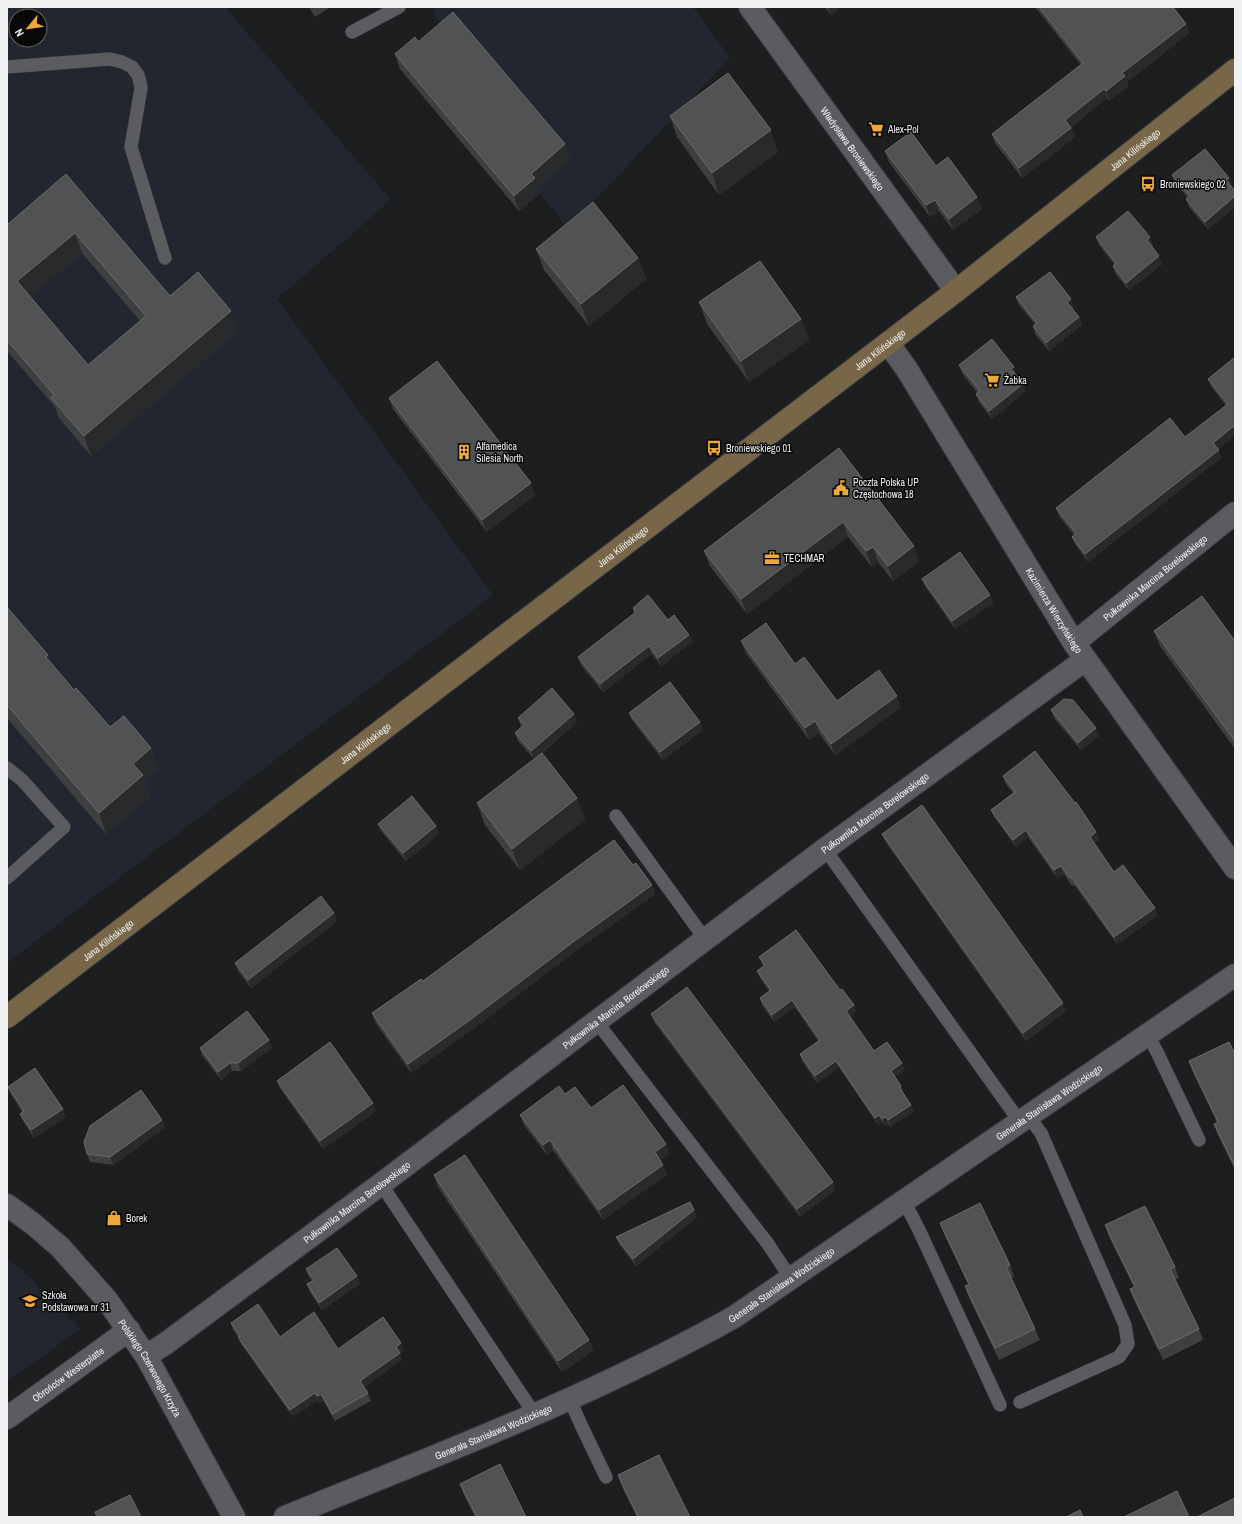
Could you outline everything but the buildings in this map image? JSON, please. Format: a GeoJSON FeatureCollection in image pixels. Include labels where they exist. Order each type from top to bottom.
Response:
{"type":"FeatureCollection","features":[{"type":"Feature","properties":{"kind":"street","name":"Władysława Broniewskiego"},"geometry":{"type":"LineString","coordinates":[[750,7],[956,291]]}},
{"type":"Feature","properties":{"kind":"street","name":"Jana Kilińskiego"},"geometry":{"type":"LineString","coordinates":[[7,1017],[956,291],[1235,70]]}},
{"type":"Feature","properties":{"kind":"street","name":"Kazimierza Wierzyńskiego"},"geometry":{"type":"LineString","coordinates":[[888,343],[906,368],[1080,651],[1235,868]]}},
{"type":"Feature","properties":{"kind":"street","name":"Pułkownika Marcina Borelowskiego"},"geometry":{"type":"LineString","coordinates":[[146,1356],[165,1344],[381,1184],[825,849],[1080,651],[1234,516]]}},
{"type":"Feature","properties":{"kind":"street","name":"Generała Stanisława Wodzickiego"},"geometry":{"type":"LineString","coordinates":[[285,1517],[570,1400],[708,1332],[734,1317],[791,1279],[1235,975]]}},
{"type":"Feature","properties":{"kind":"street","name":"Polskiego Czerwonego Krzyża"},"geometry":{"type":"LineString","coordinates":[[7,1205],[32,1223],[65,1253],[107,1300],[129,1330],[146,1356],[234,1517]]}},
{"type":"Feature","properties":{"kind":"street","name":"Obrońców Westerplatte"},"geometry":{"type":"LineString","coordinates":[[7,1418],[129,1330]]}},
{"type":"Feature","properties":{"kind":"lane"},"geometry":{"type":"LineString","coordinates":[[352,32],[399,7]]}},
{"type":"Feature","properties":{"kind":"lane"},"geometry":{"type":"LineString","coordinates":[[7,67],[110,59],[122,62],[132,67],[138,75],[141,88],[131,147],[165,258]]}},
{"type":"Feature","properties":{"kind":"lane"},"geometry":{"type":"LineString","coordinates":[[7,768],[22,780],[64,828],[7,878]]}},
{"type":"Feature","properties":{"kind":"lane"},"geometry":{"type":"LineString","coordinates":[[616,816],[705,939]]}},
{"type":"Feature","properties":{"kind":"lane"},"geometry":{"type":"LineString","coordinates":[[825,849],[1024,1119],[1041,1133],[1125,1325],[1128,1344],[1119,1357],[1020,1402]]}},
{"type":"Feature","properties":{"kind":"lane"},"geometry":{"type":"LineString","coordinates":[[596,1021],[768,1244],[791,1279]]}},
{"type":"Feature","properties":{"kind":"lane"},"geometry":{"type":"LineString","coordinates":[[1148,1035],[1199,1140]]}},
{"type":"Feature","properties":{"kind":"lane"},"geometry":{"type":"LineString","coordinates":[[381,1184],[535,1415]]}},
{"type":"Feature","properties":{"kind":"lane"},"geometry":{"type":"LineString","coordinates":[[904,1202],[919,1230],[1000,1405]]}},
{"type":"Feature","properties":{"kind":"lane"},"geometry":{"type":"LineString","coordinates":[[570,1400],[606,1477]]}},
{"type":"Feature","properties":{"kind":"shaded area"},"geometry":{"type":"Polygon","coordinates":[[[7,7],[225,7],[391,200],[277,299],[493,595],[7,963],[7,7]]]}},
{"type":"Feature","properties":{"kind":"shaded area"},"geometry":{"type":"Polygon","coordinates":[[[433,7],[693,7],[730,58],[568,228],[540,193],[519,211],[400,69],[449,36],[435,17],[433,7]]]}},
{"type":"Feature","properties":{"kind":"shaded area","name":"Szkoła Podstawowa nr 31"},"geometry":{"type":"Polygon","coordinates":[[[7,1258],[27,1274],[80,1329],[7,1382],[7,1258]]]}},
{"type":"Feature","properties":{"kind":"place","name":"Alex-Pol"},"geometry":{"type":"Point","coordinates":[876,129]}},
{"type":"Feature","properties":{"kind":"place","name":"Broniewskiego 02"},"geometry":{"type":"Point","coordinates":[1148,184]}},
{"type":"Feature","properties":{"kind":"place","name":"Żabka"},"geometry":{"type":"Point","coordinates":[992,380]}},
{"type":"Feature","properties":{"kind":"place","name":"Broniewskiego 01"},"geometry":{"type":"Point","coordinates":[714,448]}},
{"type":"Feature","properties":{"kind":"place","name":"Alfamedica Silesia North"},"geometry":{"type":"Point","coordinates":[464,452]}},
{"type":"Feature","properties":{"kind":"place","name":"Poczta Polska UP Częstochowa 18"},"geometry":{"type":"Point","coordinates":[841,488]}},
{"type":"Feature","properties":{"kind":"place","name":"TECHMAR"},"geometry":{"type":"Point","coordinates":[772,558]}},
{"type":"Feature","properties":{"kind":"place","name":"Borek"},"geometry":{"type":"Point","coordinates":[114,1218]}},
{"type":"Feature","properties":{"kind":"place","name":"Szkoła Podstawowa nr 31"},"geometry":{"type":"Point","coordinates":[30,1301]}}]}
